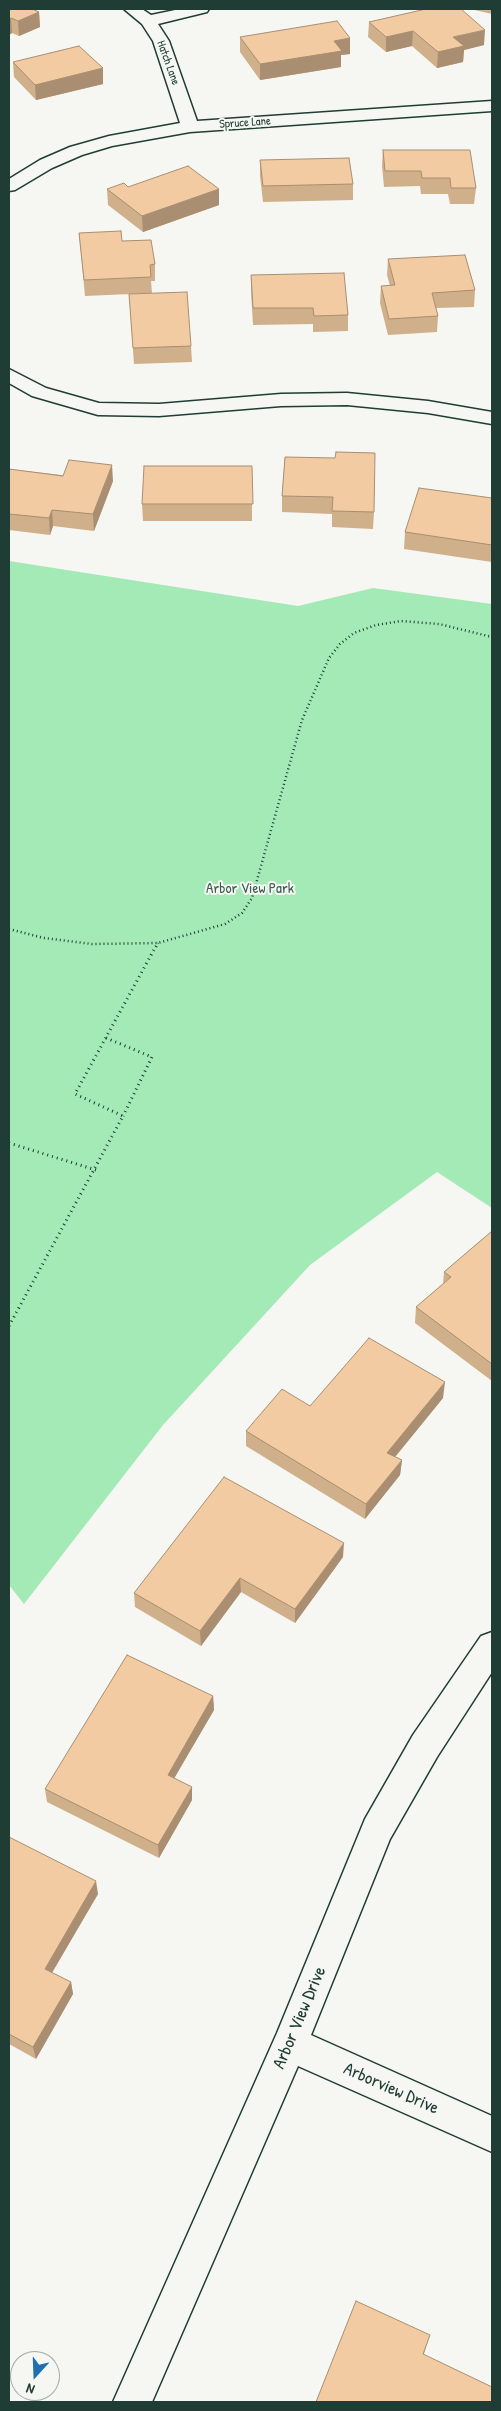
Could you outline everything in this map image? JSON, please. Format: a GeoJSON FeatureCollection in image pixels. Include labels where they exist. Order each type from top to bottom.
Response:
{"type":"FeatureCollection","features":[{"type":"Feature","properties":{"kind":"street","name":"Hatch Lane"},"geometry":{"type":"LineString","coordinates":[[132,9],[148,21],[161,41],[190,127]]}},
{"type":"Feature","properties":{"kind":"street"},"geometry":{"type":"LineString","coordinates":[[148,21],[202,9]]}},
{"type":"Feature","properties":{"kind":"street","name":"Spruce Lane"},"geometry":{"type":"LineString","coordinates":[[9,186],[46,164],[76,151],[109,141],[190,127],[492,106]]}},
{"type":"Feature","properties":{"kind":"street"},"geometry":{"type":"LineString","coordinates":[[9,375],[39,392],[98,409],[159,410],[314,398],[347,399],[428,407],[492,418]]}},
{"type":"Feature","properties":{"kind":"street","name":"Arbor View Drive"},"geometry":{"type":"LineString","coordinates":[[132,2402],[290,2044],[377,1830],[425,1746],[492,1646]]}},
{"type":"Feature","properties":{"kind":"street","name":"Arborview Drive"},"geometry":{"type":"LineString","coordinates":[[290,2044],[492,2134]]}},
{"type":"Feature","properties":{"kind":"path"},"geometry":{"type":"LineString","coordinates":[[9,928],[44,938],[92,944],[158,943],[225,924],[242,913],[252,898],[302,720],[329,658],[340,644],[354,634],[376,625],[401,621],[439,624],[492,637]]}},
{"type":"Feature","properties":{"kind":"path"},"geometry":{"type":"LineString","coordinates":[[123,1116],[75,1094],[158,943]]}},
{"type":"Feature","properties":{"kind":"path"},"geometry":{"type":"LineString","coordinates":[[9,1326],[31,1290],[96,1170],[152,1057],[106,1038]]}},
{"type":"Feature","properties":{"kind":"path"},"geometry":{"type":"LineString","coordinates":[[9,1143],[96,1170]]}},
{"type":"Feature","properties":{"kind":"green space","name":"Arbor View Park"},"geometry":{"type":"Polygon","coordinates":[[[9,561],[298,606],[373,588],[492,604],[492,1208],[437,1172],[310,1265],[163,1425],[24,1604],[9,1585],[9,561]]]}},
{"type":"Feature","properties":{"kind":"building"},"geometry":{"type":"Polygon","coordinates":[[[9,9],[32,9],[39,12],[18,21],[9,19],[9,9]]]}},
{"type":"Feature","properties":{"kind":"building"},"geometry":{"type":"Polygon","coordinates":[[[426,9],[461,9],[485,30],[453,37],[464,46],[438,52],[413,31],[386,37],[369,22],[426,9]]]}},
{"type":"Feature","properties":{"kind":"building"},"geometry":{"type":"Polygon","coordinates":[[[337,21],[350,38],[334,41],[342,51],[260,64],[240,37],[337,21]]]}},
{"type":"Feature","properties":{"kind":"building"},"geometry":{"type":"Polygon","coordinates":[[[79,46],[103,68],[35,85],[13,62],[79,46]]]}},
{"type":"Feature","properties":{"kind":"building"},"geometry":{"type":"Polygon","coordinates":[[[383,150],[470,150],[476,188],[451,188],[450,178],[422,178],[421,171],[385,171],[383,150]]]}},
{"type":"Feature","properties":{"kind":"building"},"geometry":{"type":"Polygon","coordinates":[[[349,158],[353,184],[263,186],[260,160],[349,158]]]}},
{"type":"Feature","properties":{"kind":"building"},"geometry":{"type":"Polygon","coordinates":[[[188,166],[219,189],[142,216],[107,189],[124,183],[128,187],[188,166]]]}},
{"type":"Feature","properties":{"kind":"building"},"geometry":{"type":"Polygon","coordinates":[[[121,231],[122,241],[151,240],[155,264],[150,265],[151,277],[84,280],[79,233],[121,231]]]}},
{"type":"Feature","properties":{"kind":"building"},"geometry":{"type":"Polygon","coordinates":[[[465,255],[475,290],[432,293],[438,316],[389,319],[381,286],[395,285],[388,259],[465,255]]]}},
{"type":"Feature","properties":{"kind":"building"},"geometry":{"type":"Polygon","coordinates":[[[344,273],[348,315],[314,316],[313,308],[253,308],[251,275],[344,273]]]}},
{"type":"Feature","properties":{"kind":"building"},"geometry":{"type":"Polygon","coordinates":[[[187,292],[191,346],[133,348],[129,294],[187,292]]]}},
{"type":"Feature","properties":{"kind":"building"},"geometry":{"type":"Polygon","coordinates":[[[336,452],[375,453],[374,512],[332,511],[333,497],[282,496],[285,457],[335,458],[336,452]]]}},
{"type":"Feature","properties":{"kind":"building"},"geometry":{"type":"Polygon","coordinates":[[[69,460],[112,465],[93,514],[52,510],[49,518],[9,514],[9,469],[63,476],[69,460]]]}},
{"type":"Feature","properties":{"kind":"building"},"geometry":{"type":"Polygon","coordinates":[[[144,466],[252,466],[253,504],[142,504],[144,466]]]}},
{"type":"Feature","properties":{"kind":"building"},"geometry":{"type":"Polygon","coordinates":[[[419,488],[492,498],[492,545],[405,532],[419,488]]]}},
{"type":"Feature","properties":{"kind":"building"},"geometry":{"type":"Polygon","coordinates":[[[492,1231],[492,1364],[416,1307],[451,1277],[444,1272],[492,1231]]]}},
{"type":"Feature","properties":{"kind":"building"},"geometry":{"type":"Polygon","coordinates":[[[369,1338],[445,1382],[387,1453],[402,1460],[366,1504],[246,1431],[282,1389],[310,1406],[369,1338]]]}},
{"type":"Feature","properties":{"kind":"building"},"geometry":{"type":"Polygon","coordinates":[[[224,1477],[344,1543],[295,1609],[240,1578],[200,1631],[134,1593],[224,1477]]]}},
{"type":"Feature","properties":{"kind":"building"},"geometry":{"type":"Polygon","coordinates":[[[127,1655],[213,1696],[168,1775],[192,1787],[158,1845],[45,1789],[127,1655]]]}},
{"type":"Feature","properties":{"kind":"building"},"geometry":{"type":"Polygon","coordinates":[[[9,1837],[96,1881],[45,1969],[71,1982],[33,2047],[9,2034],[9,1837]]]}},
{"type":"Feature","properties":{"kind":"building"},"geometry":{"type":"Polygon","coordinates":[[[356,2301],[430,2335],[423,2354],[492,2387],[492,2402],[316,2402],[356,2301]]]}}]}
